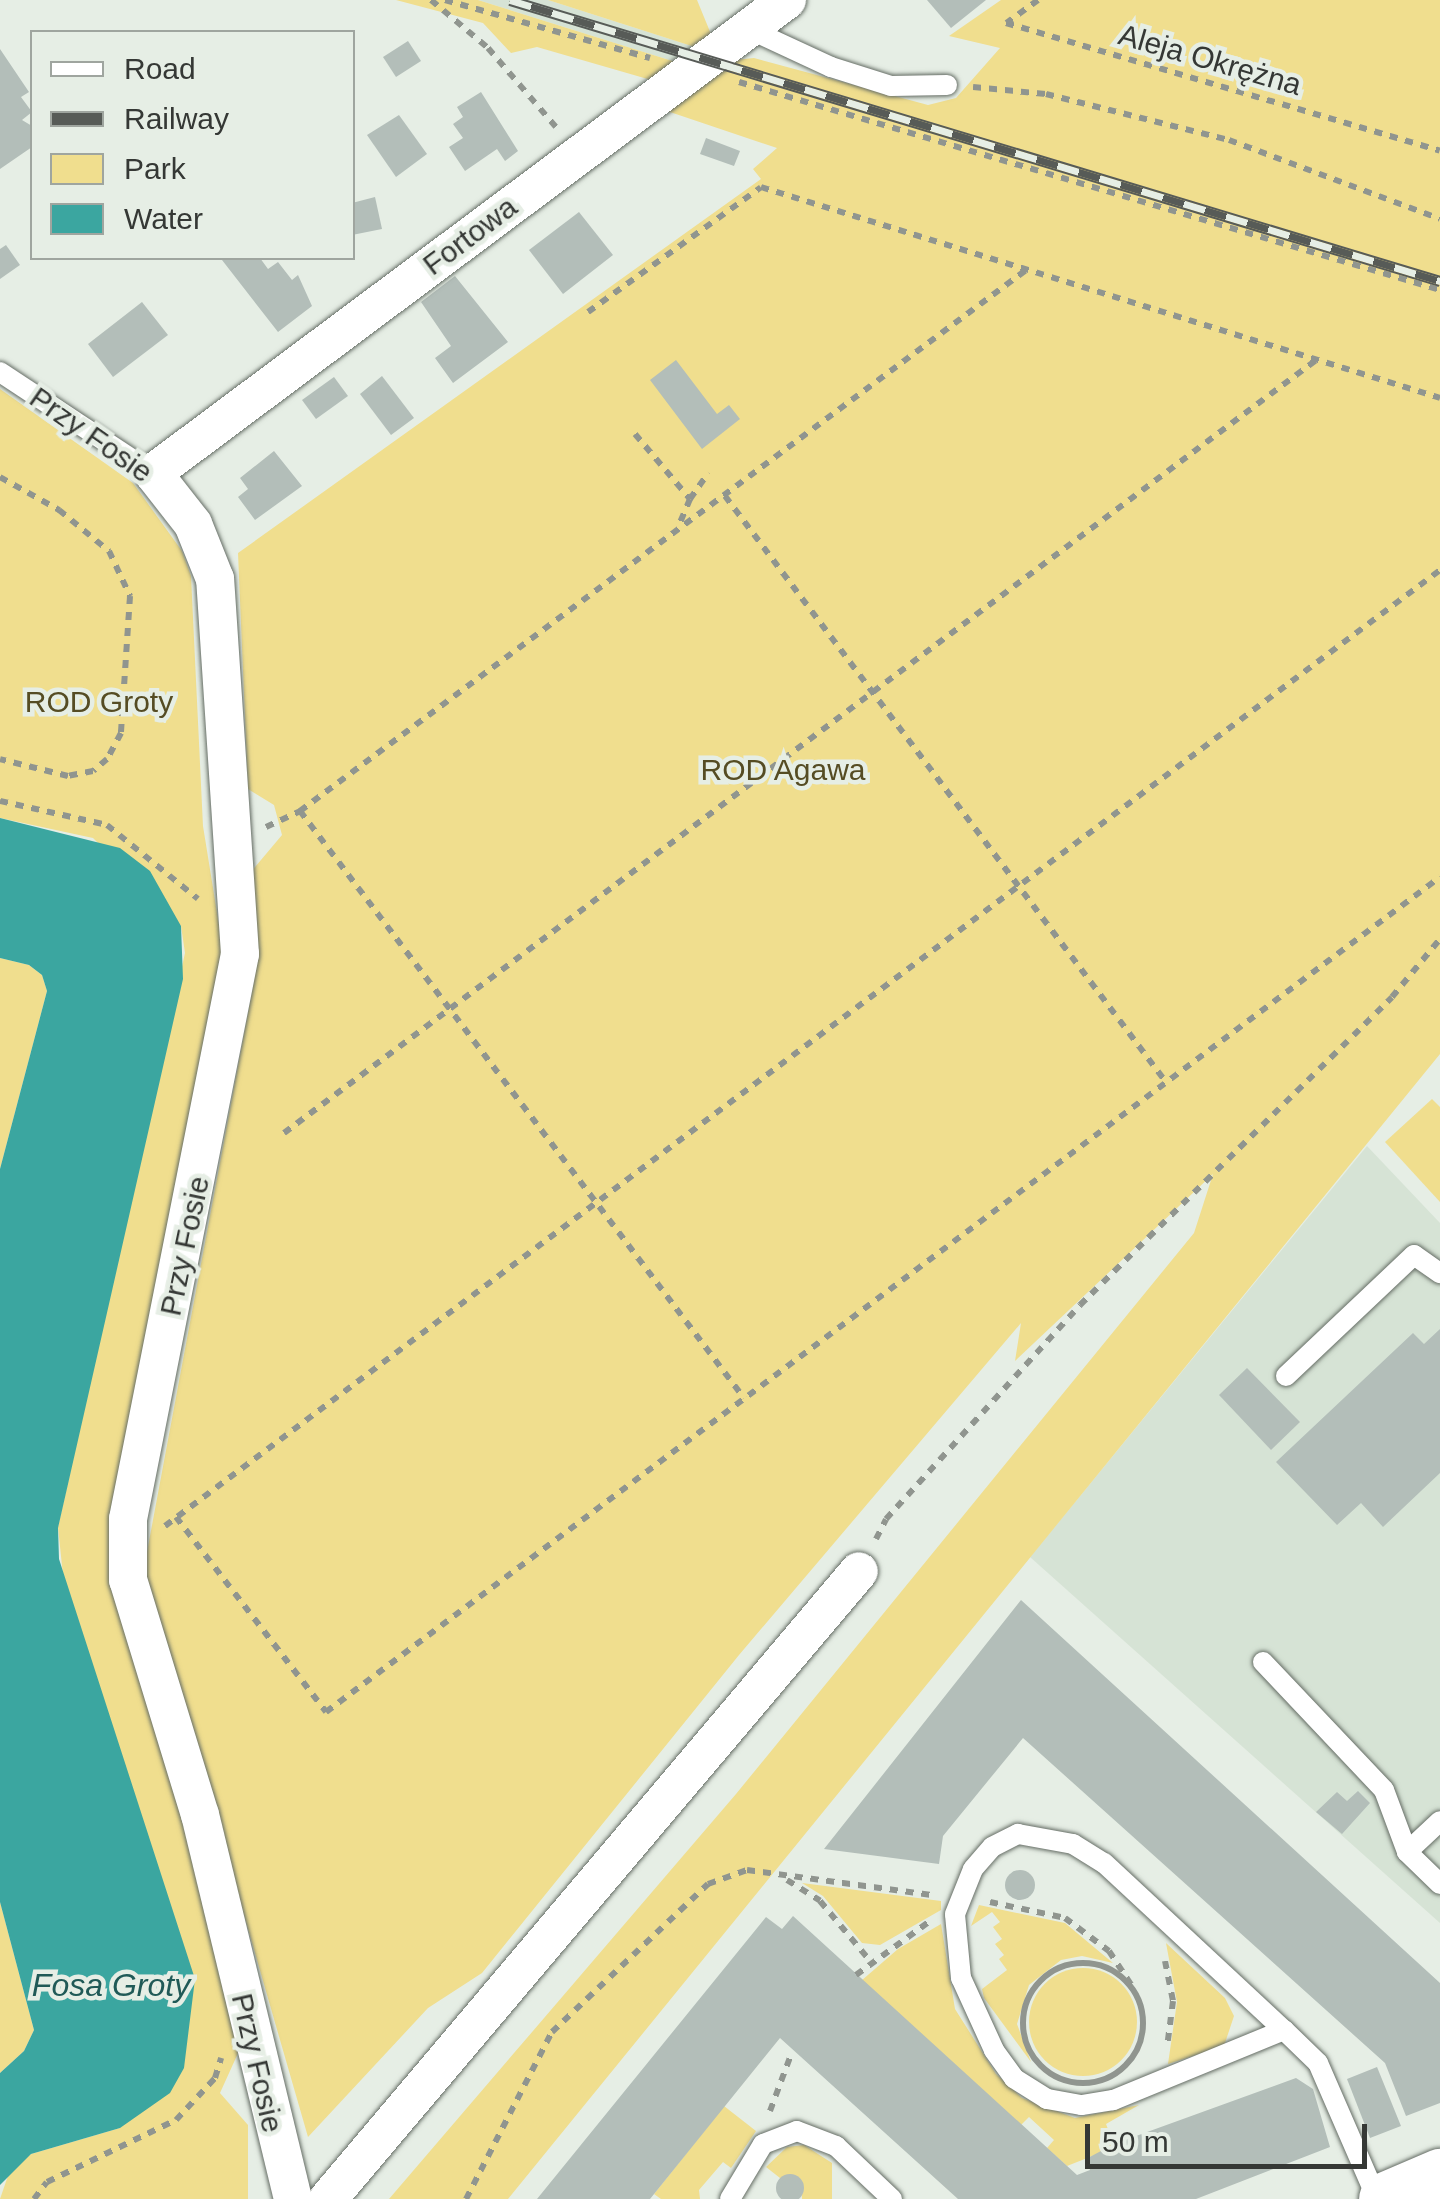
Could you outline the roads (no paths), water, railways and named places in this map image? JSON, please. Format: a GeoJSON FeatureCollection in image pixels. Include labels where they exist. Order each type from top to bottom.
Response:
{"type":"FeatureCollection","features":[{"type":"Feature","properties":{"kind":"street","name":"Fortowa"},"geometry":{"type":"LineString","coordinates":[[153,473],[787,0]]}},
{"type":"Feature","properties":{"kind":"street","name":"Przy Fosie"},"geometry":{"type":"LineString","coordinates":[[153,473],[194,524],[216,579],[240,954],[208,1135],[128,1519],[128,1580],[200,1815],[293,2199]]}},
{"type":"Feature","properties":{"kind":"street"},"geometry":{"type":"LineString","coordinates":[[328,2199],[859,1571]]}},
{"type":"Feature","properties":{"kind":"street"},"geometry":{"type":"LineString","coordinates":[[1386,2199],[1440,2176]]}},
{"type":"Feature","properties":{"kind":"lane"},"geometry":{"type":"LineString","coordinates":[[749,29],[891,86],[947,85]]}},
{"type":"Feature","properties":{"kind":"lane","name":"Przy Fosie"},"geometry":{"type":"LineString","coordinates":[[0,372],[153,473]]}},
{"type":"Feature","properties":{"kind":"lane"},"geometry":{"type":"LineString","coordinates":[[1286,1376],[1414,1255],[1440,1273]]}},
{"type":"Feature","properties":{"kind":"lane"},"geometry":{"type":"LineString","coordinates":[[1263,1662],[1384,1790],[1408,1852],[1440,1884]]}},
{"type":"Feature","properties":{"kind":"lane"},"geometry":{"type":"LineString","coordinates":[[1408,1852],[1440,1820]]}},
{"type":"Feature","properties":{"kind":"lane"},"geometry":{"type":"LineString","coordinates":[[1284,2030],[1162,2083],[1081,2105],[1047,2099],[1014,2078],[961,1978],[956,1914],[980,1858],[1018,1834],[1074,1844],[1156,1912],[1284,2030],[1318,2063],[1336,2095],[1377,2199]]}},
{"type":"Feature","properties":{"kind":"lane"},"geometry":{"type":"LineString","coordinates":[[730,2199],[774,2136],[817,2134],[892,2199]]}},
{"type":"Feature","properties":{"kind":"water","name":"Fosa Groty"},"geometry":{"type":"Polygon","coordinates":[[[0,818],[120,848],[150,871],[181,926],[183,979],[58,1528],[59,1559],[195,1979],[184,2068],[170,2093],[120,2128],[31,2154],[0,2185],[0,2073],[24,2051],[34,2030],[0,1902],[0,1169],[47,991],[42,975],[29,965],[0,958],[0,818]]]}},
{"type":"Feature","properties":{"kind":"railway"},"geometry":{"type":"LineString","coordinates":[[510,0],[1440,281]]}},
{"type":"Feature","properties":{"kind":"park label","name":"ROD Groty"},"geometry":{"type":"Point","coordinates":[99,702]}},
{"type":"Feature","properties":{"kind":"park label","name":"ROD Agawa"},"geometry":{"type":"Point","coordinates":[783,770]}}]}
